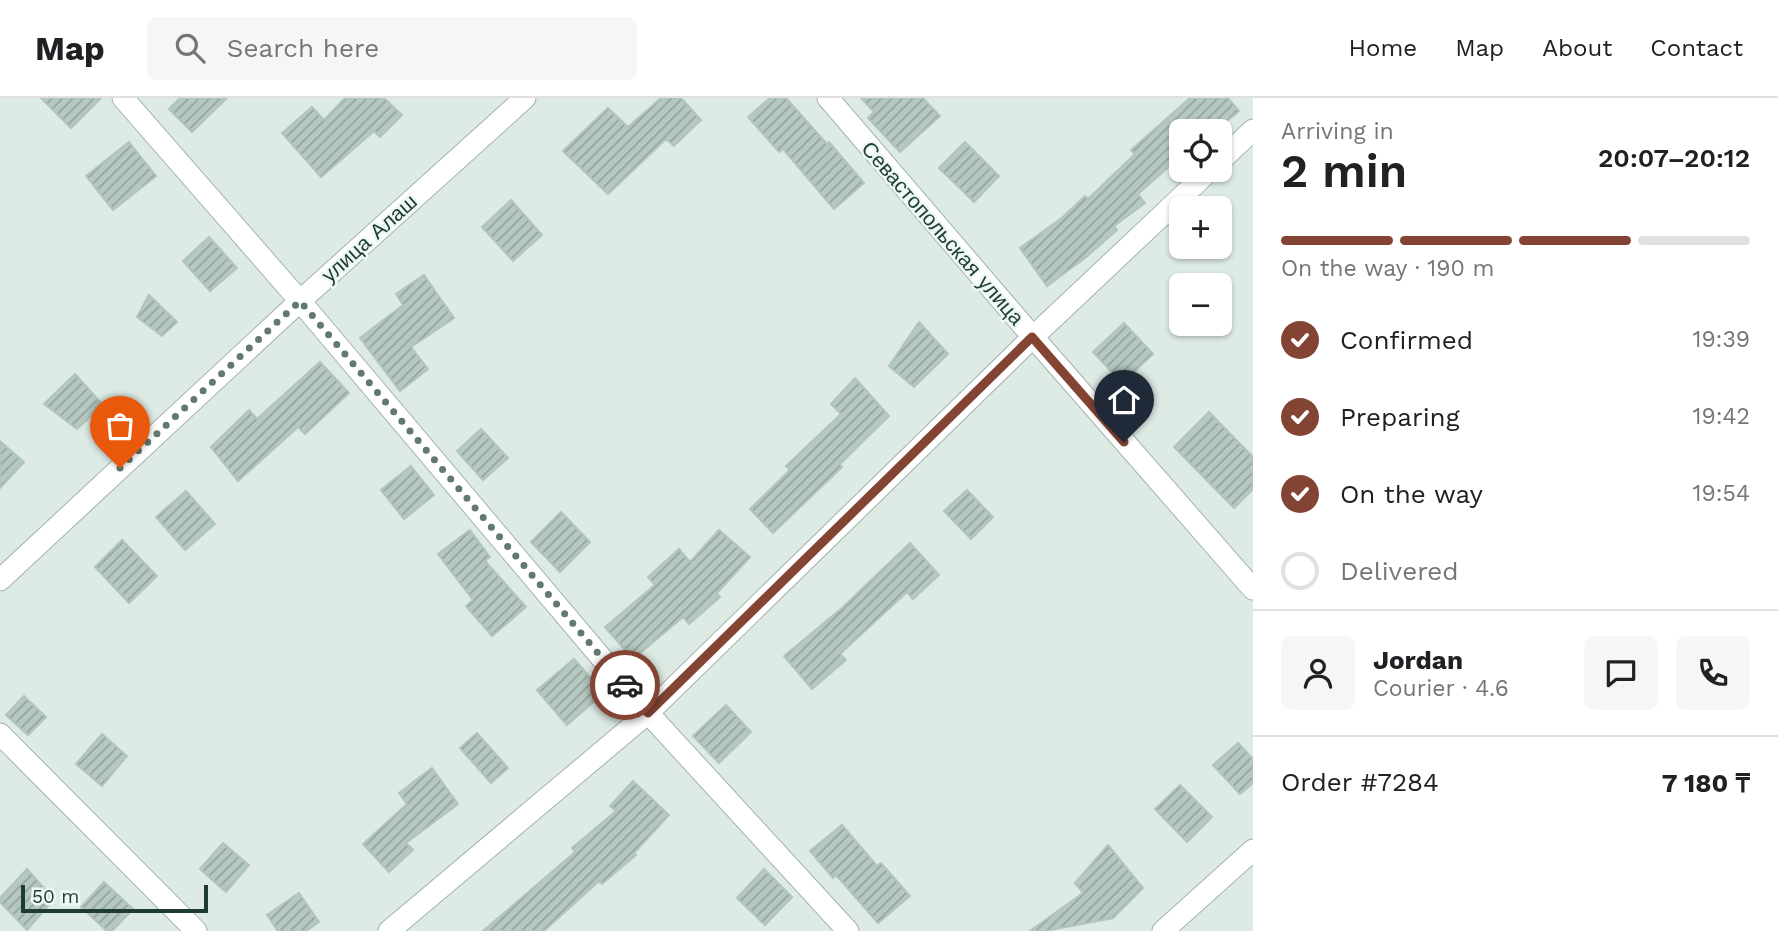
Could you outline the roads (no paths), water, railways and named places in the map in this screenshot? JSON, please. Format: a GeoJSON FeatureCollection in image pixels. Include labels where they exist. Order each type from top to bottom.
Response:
{"type":"FeatureCollection","features":[{"type":"Feature","properties":{"kind":"street"},"geometry":{"type":"LineString","coordinates":[[123,98],[300,301],[648,713],[848,931]]}},
{"type":"Feature","properties":{"kind":"street","name":"улица Алаш"},"geometry":{"type":"LineString","coordinates":[[0,580],[300,301],[525,98]]}},
{"type":"Feature","properties":{"kind":"street","name":"Севастопольская улица"},"geometry":{"type":"LineString","coordinates":[[828,98],[1032,337],[1253,589]]}},
{"type":"Feature","properties":{"kind":"street"},"geometry":{"type":"LineString","coordinates":[[1232,150],[1253,130]]}},
{"type":"Feature","properties":{"kind":"street"},"geometry":{"type":"LineString","coordinates":[[389,931],[648,713],[1032,337],[1197,182]]}},
{"type":"Feature","properties":{"kind":"street"},"geometry":{"type":"LineString","coordinates":[[0,734],[196,931]]}},
{"type":"Feature","properties":{"kind":"street"},"geometry":{"type":"LineString","coordinates":[[1163,931],[1253,850]]}}]}
